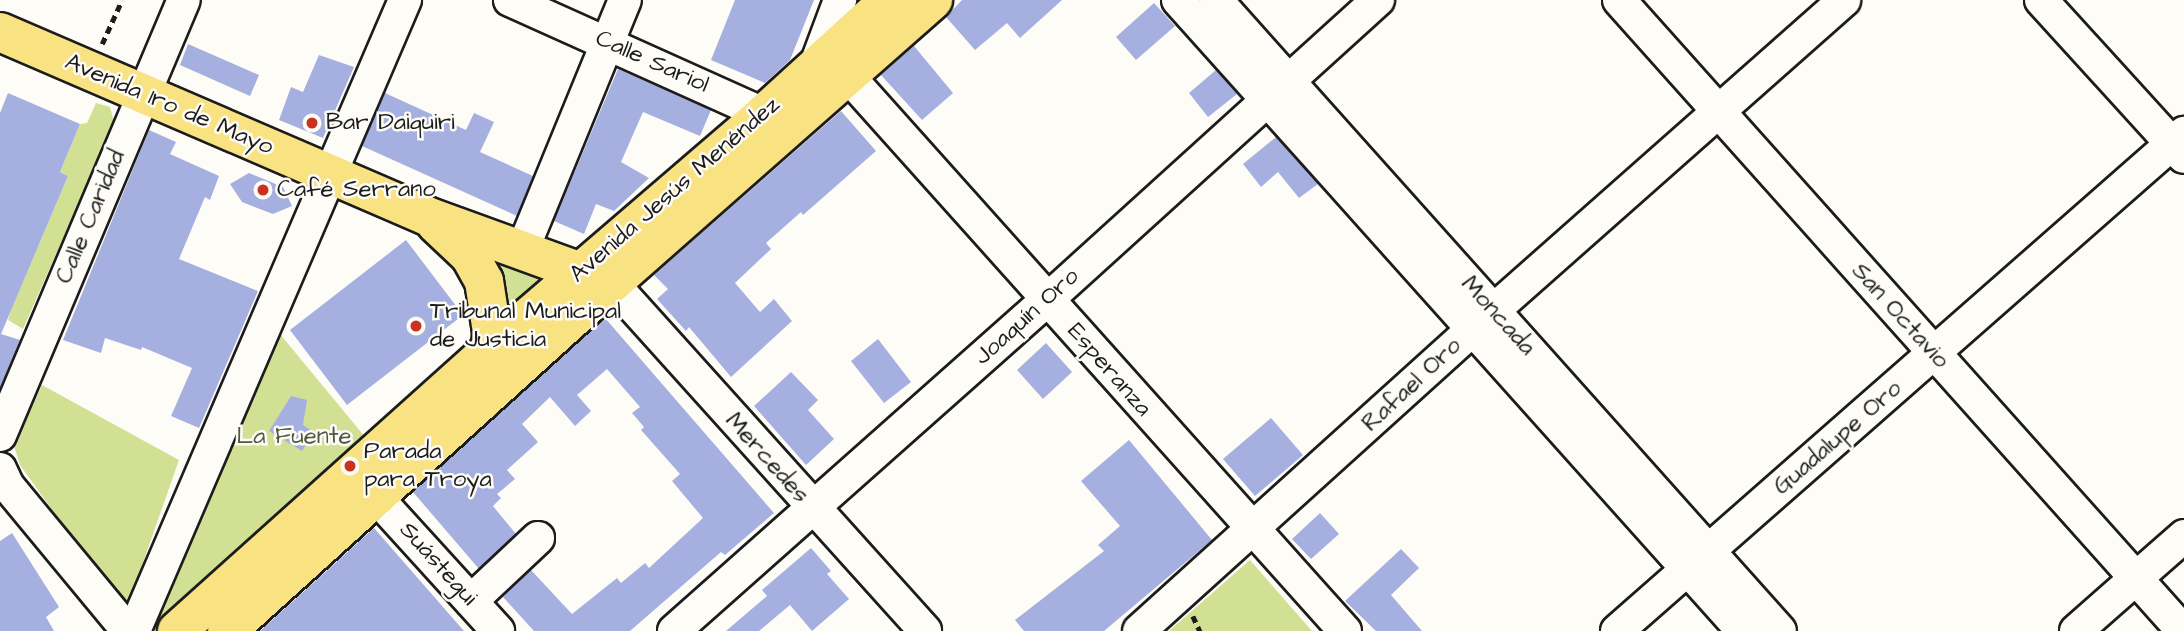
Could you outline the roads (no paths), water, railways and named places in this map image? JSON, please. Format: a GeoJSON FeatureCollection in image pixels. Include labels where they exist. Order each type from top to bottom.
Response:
{"type":"FeatureCollection","features":[{"type":"Feature","properties":{"kind":"main road","name":"Avenida Jesús Menéndez"},"geometry":{"type":"LineString","coordinates":[[831,72],[889,0]]}},
{"type":"Feature","properties":{"kind":"main road","name":"Avenida Jesús Menéndez"},"geometry":{"type":"LineString","coordinates":[[228,631],[377,498],[595,278],[831,72],[933,0]]}},
{"type":"Feature","properties":{"kind":"main road","name":"Avenida 1ro de Mayo"},"geometry":{"type":"LineString","coordinates":[[0,32],[427,216],[595,278]]}},
{"type":"Feature","properties":{"kind":"main road","name":"Avenida Jesús Menéndez"},"geometry":{"type":"LineString","coordinates":[[177,631],[491,349],[595,278],[616,241],[779,120]]}},
{"type":"Feature","properties":{"kind":"main road"},"geometry":{"type":"LineString","coordinates":[[427,216],[470,256],[484,281],[492,332],[491,349]]}},
{"type":"Feature","properties":{"kind":"main road"},"geometry":{"type":"LineString","coordinates":[[530,254],[584,253],[616,241]]}},
{"type":"Feature","properties":{"kind":"street","name":"Calle Caridad"},"geometry":{"type":"LineString","coordinates":[[0,435],[184,0]]}},
{"type":"Feature","properties":{"kind":"street"},"geometry":{"type":"LineString","coordinates":[[134,631],[405,0]]}},
{"type":"Feature","properties":{"kind":"street","name":"Calle Sariol"},"geometry":{"type":"LineString","coordinates":[[510,0],[779,120]]}},
{"type":"Feature","properties":{"kind":"street"},"geometry":{"type":"LineString","coordinates":[[530,254],[625,0]]}},
{"type":"Feature","properties":{"kind":"street"},"geometry":{"type":"LineString","coordinates":[[831,72],[840,0]]}},
{"type":"Feature","properties":{"kind":"street","name":"Moncada"},"geometry":{"type":"LineString","coordinates":[[1178,0],[1277,90],[1697,559],[1780,631]]}},
{"type":"Feature","properties":{"kind":"street","name":"Moncada"},"geometry":{"type":"LineString","coordinates":[[1216,0],[1277,90]]}},
{"type":"Feature","properties":{"kind":"street","name":"Joaquín Oro"},"geometry":{"type":"LineString","coordinates":[[674,631],[1047,300],[1377,0]]}},
{"type":"Feature","properties":{"kind":"street","name":"San Octavio"},"geometry":{"type":"LineString","coordinates":[[1619,0],[2183,631]]}},
{"type":"Feature","properties":{"kind":"street","name":"Rafael Oro"},"geometry":{"type":"LineString","coordinates":[[1139,631],[1253,531],[1483,320],[1844,0]]}},
{"type":"Feature","properties":{"kind":"street"},"geometry":{"type":"LineString","coordinates":[[2041,0],[2180,145]]}},
{"type":"Feature","properties":{"kind":"street","name":"Esperanza"},"geometry":{"type":"LineString","coordinates":[[831,72],[1047,300],[1345,631]]}},
{"type":"Feature","properties":{"kind":"street","name":"Guadalupe Oro"},"geometry":{"type":"LineString","coordinates":[[1617,631],[1934,353],[2180,145]]}},
{"type":"Feature","properties":{"kind":"street","name":"Mercedes"},"geometry":{"type":"LineString","coordinates":[[595,278],[925,631]]}},
{"type":"Feature","properties":{"kind":"street"},"geometry":{"type":"LineString","coordinates":[[0,469],[8,486],[128,631]]}},
{"type":"Feature","properties":{"kind":"street","name":"Suástegui"},"geometry":{"type":"LineString","coordinates":[[377,498],[495,630]]}},
{"type":"Feature","properties":{"kind":"street"},"geometry":{"type":"LineString","coordinates":[[2076,631],[2184,536]]}},
{"type":"Feature","properties":{"kind":"street"},"geometry":{"type":"LineString","coordinates":[[471,601],[538,538]]}},
{"type":"Feature","properties":{"kind":"street","name":"Moncada"},"geometry":{"type":"LineString","coordinates":[[1697,559],[1743,631]]}},
{"type":"Feature","properties":{"kind":"place","name":"Bar Daiquiri"},"geometry":{"type":"Point","coordinates":[312,123]}},
{"type":"Feature","properties":{"kind":"place","name":"Café Serrano"},"geometry":{"type":"Point","coordinates":[263,190]}},
{"type":"Feature","properties":{"kind":"place","name":"Tribunal Municipal de Justicia"},"geometry":{"type":"Point","coordinates":[416,326]}},
{"type":"Feature","properties":{"kind":"place","name":"Parada para Troya"},"geometry":{"type":"Point","coordinates":[350,466]}},
{"type":"Feature","properties":{"kind":"park label","name":"La Fuente"},"geometry":{"type":"Point","coordinates":[294,437]}}]}
